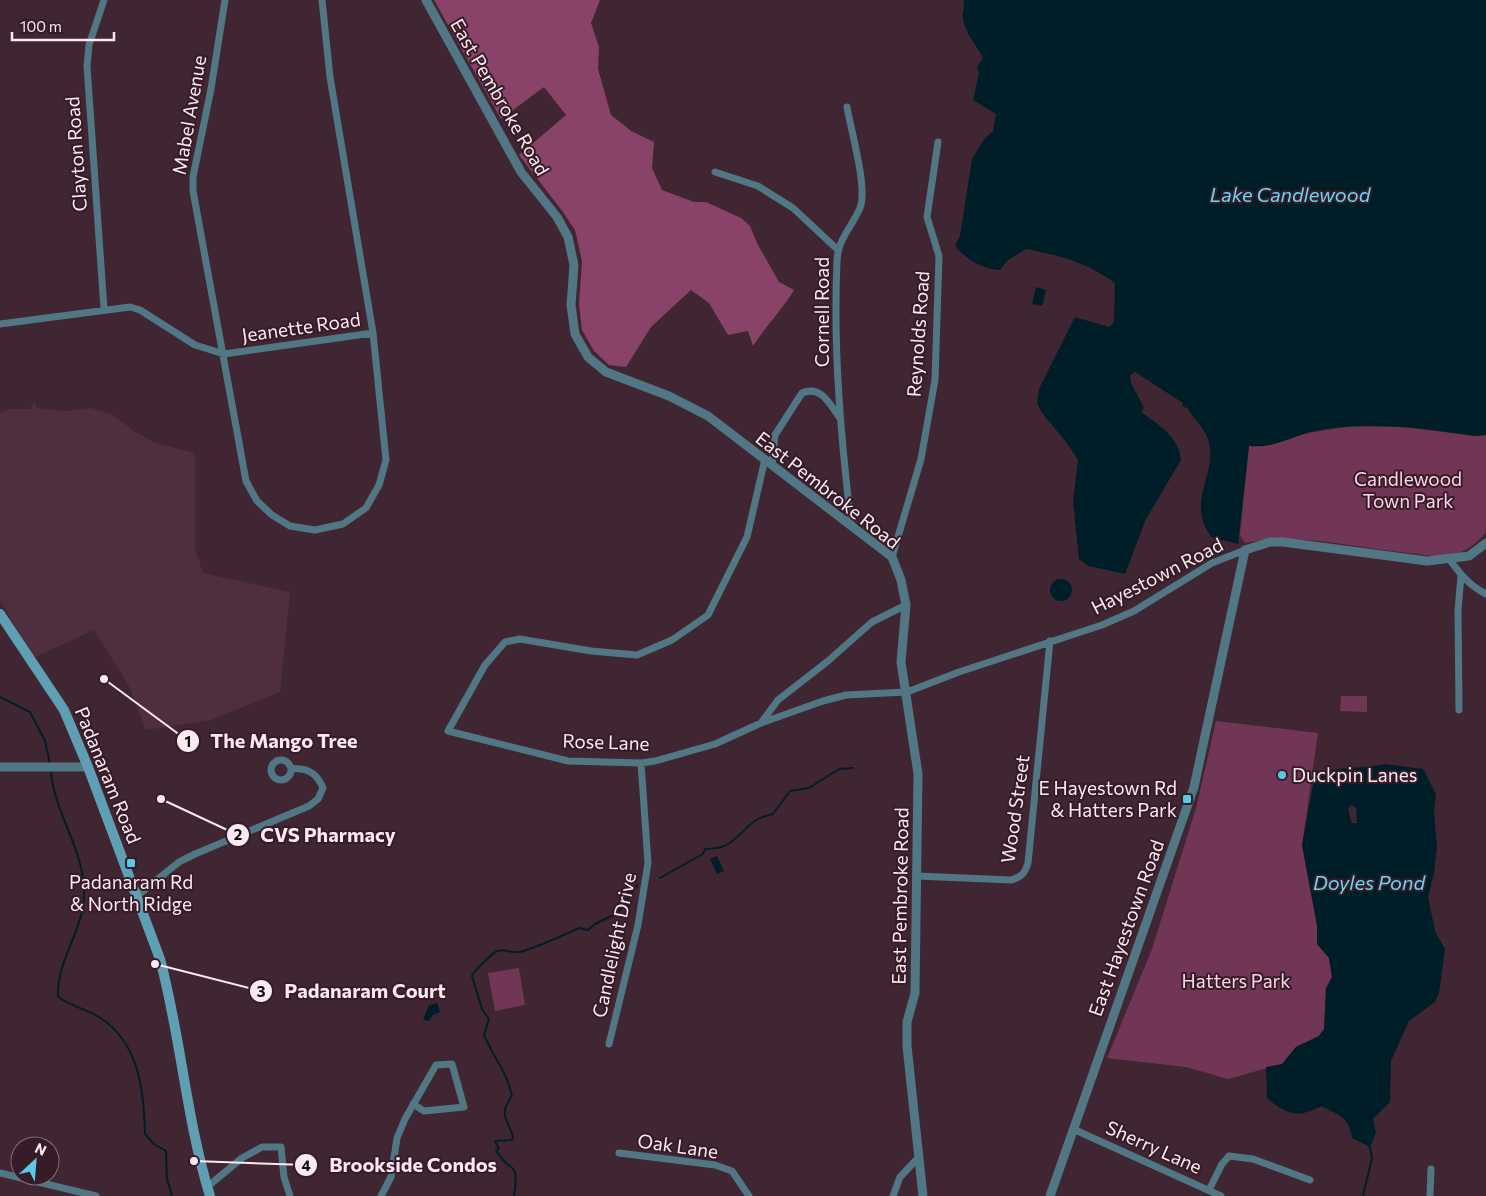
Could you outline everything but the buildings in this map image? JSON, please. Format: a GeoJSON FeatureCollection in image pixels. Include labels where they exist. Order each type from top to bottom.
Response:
{"type":"FeatureCollection","features":[{"type":"Feature","properties":{"kind":"main road","name":"Padanaram Road"},"geometry":{"type":"LineString","coordinates":[[0,614],[64,710],[88,767],[160,959],[168,990],[208,1191]]}},
{"type":"Feature","properties":{"kind":"street","name":"Clayton Road"},"geometry":{"type":"LineString","coordinates":[[104,0],[89,45],[86,66],[104,309]]}},
{"type":"Feature","properties":{"kind":"street","name":"Mabel Avenue"},"geometry":{"type":"LineString","coordinates":[[225,0],[192,191],[224,354],[246,481],[257,500],[272,515],[290,526],[315,530],[342,524],[366,508],[379,485],[386,460],[373,333]]}},
{"type":"Feature","properties":{"kind":"street","name":"Jeanette Road"},"geometry":{"type":"LineString","coordinates":[[0,324],[130,307],[140,310],[195,345],[224,354],[373,333],[330,77],[322,0]]}},
{"type":"Feature","properties":{"kind":"street","name":"East Pembroke Road"},"geometry":{"type":"LineString","coordinates":[[426,0],[521,172],[558,216],[568,237],[574,265],[571,305],[576,334],[588,357],[606,372],[669,396],[708,416],[892,557],[901,580],[906,605],[901,662],[918,774],[915,993],[907,1022],[907,1046],[923,1196]]}},
{"type":"Feature","properties":{"kind":"street","name":"Cornell Road"},"geometry":{"type":"LineString","coordinates":[[847,107],[863,189],[860,207],[837,249],[835,307],[840,418],[851,524]]}},
{"type":"Feature","properties":{"kind":"street","name":"Reynolds Road"},"geometry":{"type":"LineString","coordinates":[[892,557],[921,458],[935,380],[939,256],[927,217],[938,142]]}},
{"type":"Feature","properties":{"kind":"street"},"geometry":{"type":"LineString","coordinates":[[715,172],[758,186],[793,208],[837,249]]}},
{"type":"Feature","properties":{"kind":"street"},"geometry":{"type":"LineString","coordinates":[[768,462],[775,435],[802,393],[811,391],[823,395],[840,418]]}},
{"type":"Feature","properties":{"kind":"street","name":"Rose Lane"},"geometry":{"type":"LineString","coordinates":[[768,462],[747,537],[708,615],[672,640],[636,655],[591,651],[520,639],[505,642],[485,665],[448,731],[568,761],[641,763],[715,744],[761,724],[823,701],[846,695],[907,692]]}},
{"type":"Feature","properties":{"kind":"street","name":"Hayestown Road"},"geometry":{"type":"LineString","coordinates":[[907,692],[955,673],[1102,625],[1134,611],[1212,563],[1270,542],[1283,542],[1412,559],[1450,560],[1469,556],[1486,543]]}},
{"type":"Feature","properties":{"kind":"street","name":"East Hayestown Road"},"geometry":{"type":"LineString","coordinates":[[1050,1196],[1194,787],[1245,550]]}},
{"type":"Feature","properties":{"kind":"street"},"geometry":{"type":"LineString","coordinates":[[1450,560],[1461,576],[1475,588],[1486,594]]}},
{"type":"Feature","properties":{"kind":"street"},"geometry":{"type":"LineString","coordinates":[[1459,710],[1458,610],[1461,576]]}},
{"type":"Feature","properties":{"kind":"street"},"geometry":{"type":"LineString","coordinates":[[761,724],[778,700],[828,661],[872,622],[906,605]]}},
{"type":"Feature","properties":{"kind":"street","name":"Wood Street"},"geometry":{"type":"LineString","coordinates":[[916,876],[1011,880],[1019,878],[1025,872],[1028,863],[1050,641]]}},
{"type":"Feature","properties":{"kind":"street","name":"Candlelight Drive"},"geometry":{"type":"LineString","coordinates":[[609,1044],[638,925],[648,863],[641,763]]}},
{"type":"Feature","properties":{"kind":"street"},"geometry":{"type":"LineString","coordinates":[[0,767],[88,767]]}},
{"type":"Feature","properties":{"kind":"street"},"geometry":{"type":"LineString","coordinates":[[137,896],[179,862],[309,806],[318,799],[323,788],[319,778],[301,768],[291,769]]}},
{"type":"Feature","properties":{"kind":"street"},"geometry":{"type":"LineString","coordinates":[[381,1196],[391,1177],[397,1138],[414,1104],[436,1065],[452,1064],[464,1107],[424,1111],[414,1104]]}},
{"type":"Feature","properties":{"kind":"street","name":"Sherry Lane"},"geometry":{"type":"LineString","coordinates":[[1074,1129],[1222,1196]]}},
{"type":"Feature","properties":{"kind":"street"},"geometry":{"type":"LineString","coordinates":[[208,1191],[242,1158],[262,1147],[281,1147],[284,1177],[290,1196]]}},
{"type":"Feature","properties":{"kind":"street","name":"Oak Lane"},"geometry":{"type":"LineString","coordinates":[[619,1153],[715,1166],[732,1171],[749,1196]]}},
{"type":"Feature","properties":{"kind":"street"},"geometry":{"type":"LineString","coordinates":[[1210,1190],[1222,1164],[1229,1156],[1253,1158],[1310,1180]]}},
{"type":"Feature","properties":{"kind":"street"},"geometry":{"type":"LineString","coordinates":[[893,1196],[900,1177],[918,1158]]}},
{"type":"Feature","properties":{"kind":"street"},"geometry":{"type":"LineString","coordinates":[[1430,1196],[1431,1169]]}},
{"type":"Feature","properties":{"kind":"street"},"geometry":{"type":"LineString","coordinates":[[0,1173],[96,1196]]}},
{"type":"Feature","properties":{"kind":"shaded area"},"geometry":{"type":"Polygon","coordinates":[[[434,0],[600,0],[591,23],[599,47],[598,69],[611,115],[631,131],[654,142],[652,168],[662,190],[694,202],[706,202],[741,218],[750,226],[757,243],[779,282],[794,290],[753,346],[748,331],[728,335],[709,303],[691,290],[651,327],[626,367],[609,365],[594,351],[582,330],[579,304],[582,261],[575,230],[519,155],[566,115],[544,87],[501,119],[434,0]]]}},
{"type":"Feature","properties":{"kind":"shaded area"},"geometry":{"type":"Polygon","coordinates":[[[34,401],[37,408],[67,411],[91,408],[111,414],[134,431],[155,443],[195,453],[195,548],[203,573],[290,592],[280,692],[211,720],[146,730],[129,686],[94,630],[33,658],[0,600],[0,413],[10,409],[31,409],[34,401]]]}},
{"type":"Feature","properties":{"kind":"green space","name":"Candlewood Town Park"},"geometry":{"type":"Polygon","coordinates":[[[1352,426],[1405,427],[1475,436],[1486,435],[1486,532],[1473,545],[1462,551],[1440,556],[1306,540],[1285,539],[1245,543],[1240,535],[1249,446],[1271,445],[1296,435],[1352,426]]]}},
{"type":"Feature","properties":{"kind":"green space"},"geometry":{"type":"Polygon","coordinates":[[[1341,696],[1367,696],[1367,712],[1340,711],[1341,696]]]}},
{"type":"Feature","properties":{"kind":"green space","name":"Hatters Park"},"geometry":{"type":"Polygon","coordinates":[[[1216,721],[1318,733],[1302,845],[1317,925],[1317,944],[1329,958],[1332,977],[1326,989],[1324,1029],[1319,1036],[1296,1047],[1282,1064],[1228,1079],[1186,1067],[1107,1058],[1152,949],[1196,808],[1216,721]]]}},
{"type":"Feature","properties":{"kind":"green space"},"geometry":{"type":"Polygon","coordinates":[[[519,968],[525,1005],[495,1011],[488,973],[519,968]]]}},
{"type":"Feature","properties":{"kind":"water","name":"Lake Candlewood"},"geometry":{"type":"Polygon","coordinates":[[[963,0],[1486,0],[1486,435],[1475,436],[1400,427],[1363,426],[1326,429],[1306,433],[1269,445],[1249,446],[1238,544],[1211,537],[1204,523],[1201,510],[1202,497],[1210,462],[1210,450],[1203,430],[1187,408],[1182,406],[1183,403],[1135,372],[1130,375],[1131,383],[1144,408],[1141,412],[1161,426],[1172,438],[1181,460],[1146,519],[1125,574],[1088,566],[1079,559],[1073,502],[1078,460],[1042,413],[1037,403],[1039,389],[1075,317],[1109,327],[1114,322],[1115,283],[1084,265],[1050,254],[1026,249],[1008,260],[1000,270],[987,268],[965,256],[955,246],[960,236],[972,159],[985,138],[993,131],[996,114],[973,100],[979,73],[977,67],[983,58],[964,24],[963,0]]]}},
{"type":"Feature","properties":{"kind":"water"},"geometry":{"type":"Polygon","coordinates":[[[1036,287],[1046,290],[1042,306],[1032,304],[1036,287]]]}},
{"type":"Feature","properties":{"kind":"water"},"geometry":{"type":"Polygon","coordinates":[[[1061,579],[1069,582],[1072,590],[1069,598],[1061,601],[1053,598],[1050,590],[1053,582],[1061,579]]]}},
{"type":"Feature","properties":{"kind":"water","name":"Doyles Pond"},"geometry":{"type":"Polygon","coordinates":[[[1385,764],[1423,769],[1436,794],[1434,811],[1437,847],[1434,873],[1428,897],[1435,931],[1445,949],[1439,993],[1435,1002],[1409,1021],[1391,1061],[1390,1102],[1373,1119],[1376,1133],[1370,1147],[1352,1138],[1346,1121],[1321,1106],[1306,1112],[1292,1113],[1280,1108],[1267,1098],[1266,1067],[1282,1064],[1296,1047],[1319,1036],[1324,1029],[1326,988],[1332,977],[1329,958],[1317,944],[1317,925],[1302,845],[1315,774],[1323,771],[1385,764]],[[1351,805],[1348,810],[1352,823],[1357,823],[1356,808],[1351,805]]]}},
{"type":"Feature","properties":{"kind":"water"},"geometry":{"type":"Polygon","coordinates":[[[717,856],[724,871],[717,874],[710,859],[717,856]]]}},
{"type":"Feature","properties":{"kind":"water"},"geometry":{"type":"Polygon","coordinates":[[[437,1003],[440,1012],[433,1015],[429,1021],[423,1020],[429,1005],[437,1003]]]}},
{"type":"Feature","properties":{"kind":"waterway"},"geometry":{"type":"LineString","coordinates":[[0,697],[30,712],[45,741],[50,764]]}},
{"type":"Feature","properties":{"kind":"waterway"},"geometry":{"type":"LineString","coordinates":[[660,878],[703,854],[705,849],[728,844],[758,819],[773,814],[790,791],[809,788],[839,769],[853,768]]}},
{"type":"Feature","properties":{"kind":"waterway"},"geometry":{"type":"LineString","coordinates":[[51,771],[57,802],[79,861],[83,876],[84,892],[80,919],[61,970],[58,997],[99,1017],[112,1027],[131,1053],[141,1084],[145,1134],[154,1144],[166,1151],[167,1179],[172,1196]]}},
{"type":"Feature","properties":{"kind":"waterway"},"geometry":{"type":"LineString","coordinates":[[514,1196],[516,1176],[512,1168],[501,1158],[496,1150],[499,1149],[495,1141],[512,1140],[513,1136],[505,1116],[505,1108],[512,1096],[507,1078],[484,1035],[489,1019],[482,1009],[472,976],[497,951],[520,952],[579,928],[588,930],[595,924],[618,913],[637,885]]}},
{"type":"Feature","properties":{"kind":"waterway"},"geometry":{"type":"LineString","coordinates":[[1363,1196],[1372,1158],[1370,1147]]}},
{"type":"Feature","properties":{"kind":"place","name":"The Mango Tree"},"geometry":{"type":"Point","coordinates":[104,679]}},
{"type":"Feature","properties":{"kind":"place","name":"Duckpin Lanes"},"geometry":{"type":"Point","coordinates":[1282,775]}},
{"type":"Feature","properties":{"kind":"place","name":"CVS Pharmacy"},"geometry":{"type":"Point","coordinates":[161,799]}},
{"type":"Feature","properties":{"kind":"place","name":"E Hayestown Rd & Hatters Park"},"geometry":{"type":"Point","coordinates":[1187,799]}},
{"type":"Feature","properties":{"kind":"place","name":"Padanaram Rd & North Ridge"},"geometry":{"type":"Point","coordinates":[131,863]}},
{"type":"Feature","properties":{"kind":"place","name":"Padanaram Court"},"geometry":{"type":"Point","coordinates":[155,964]}},
{"type":"Feature","properties":{"kind":"place","name":"Brookside Condos"},"geometry":{"type":"Point","coordinates":[194,1161]}}]}
